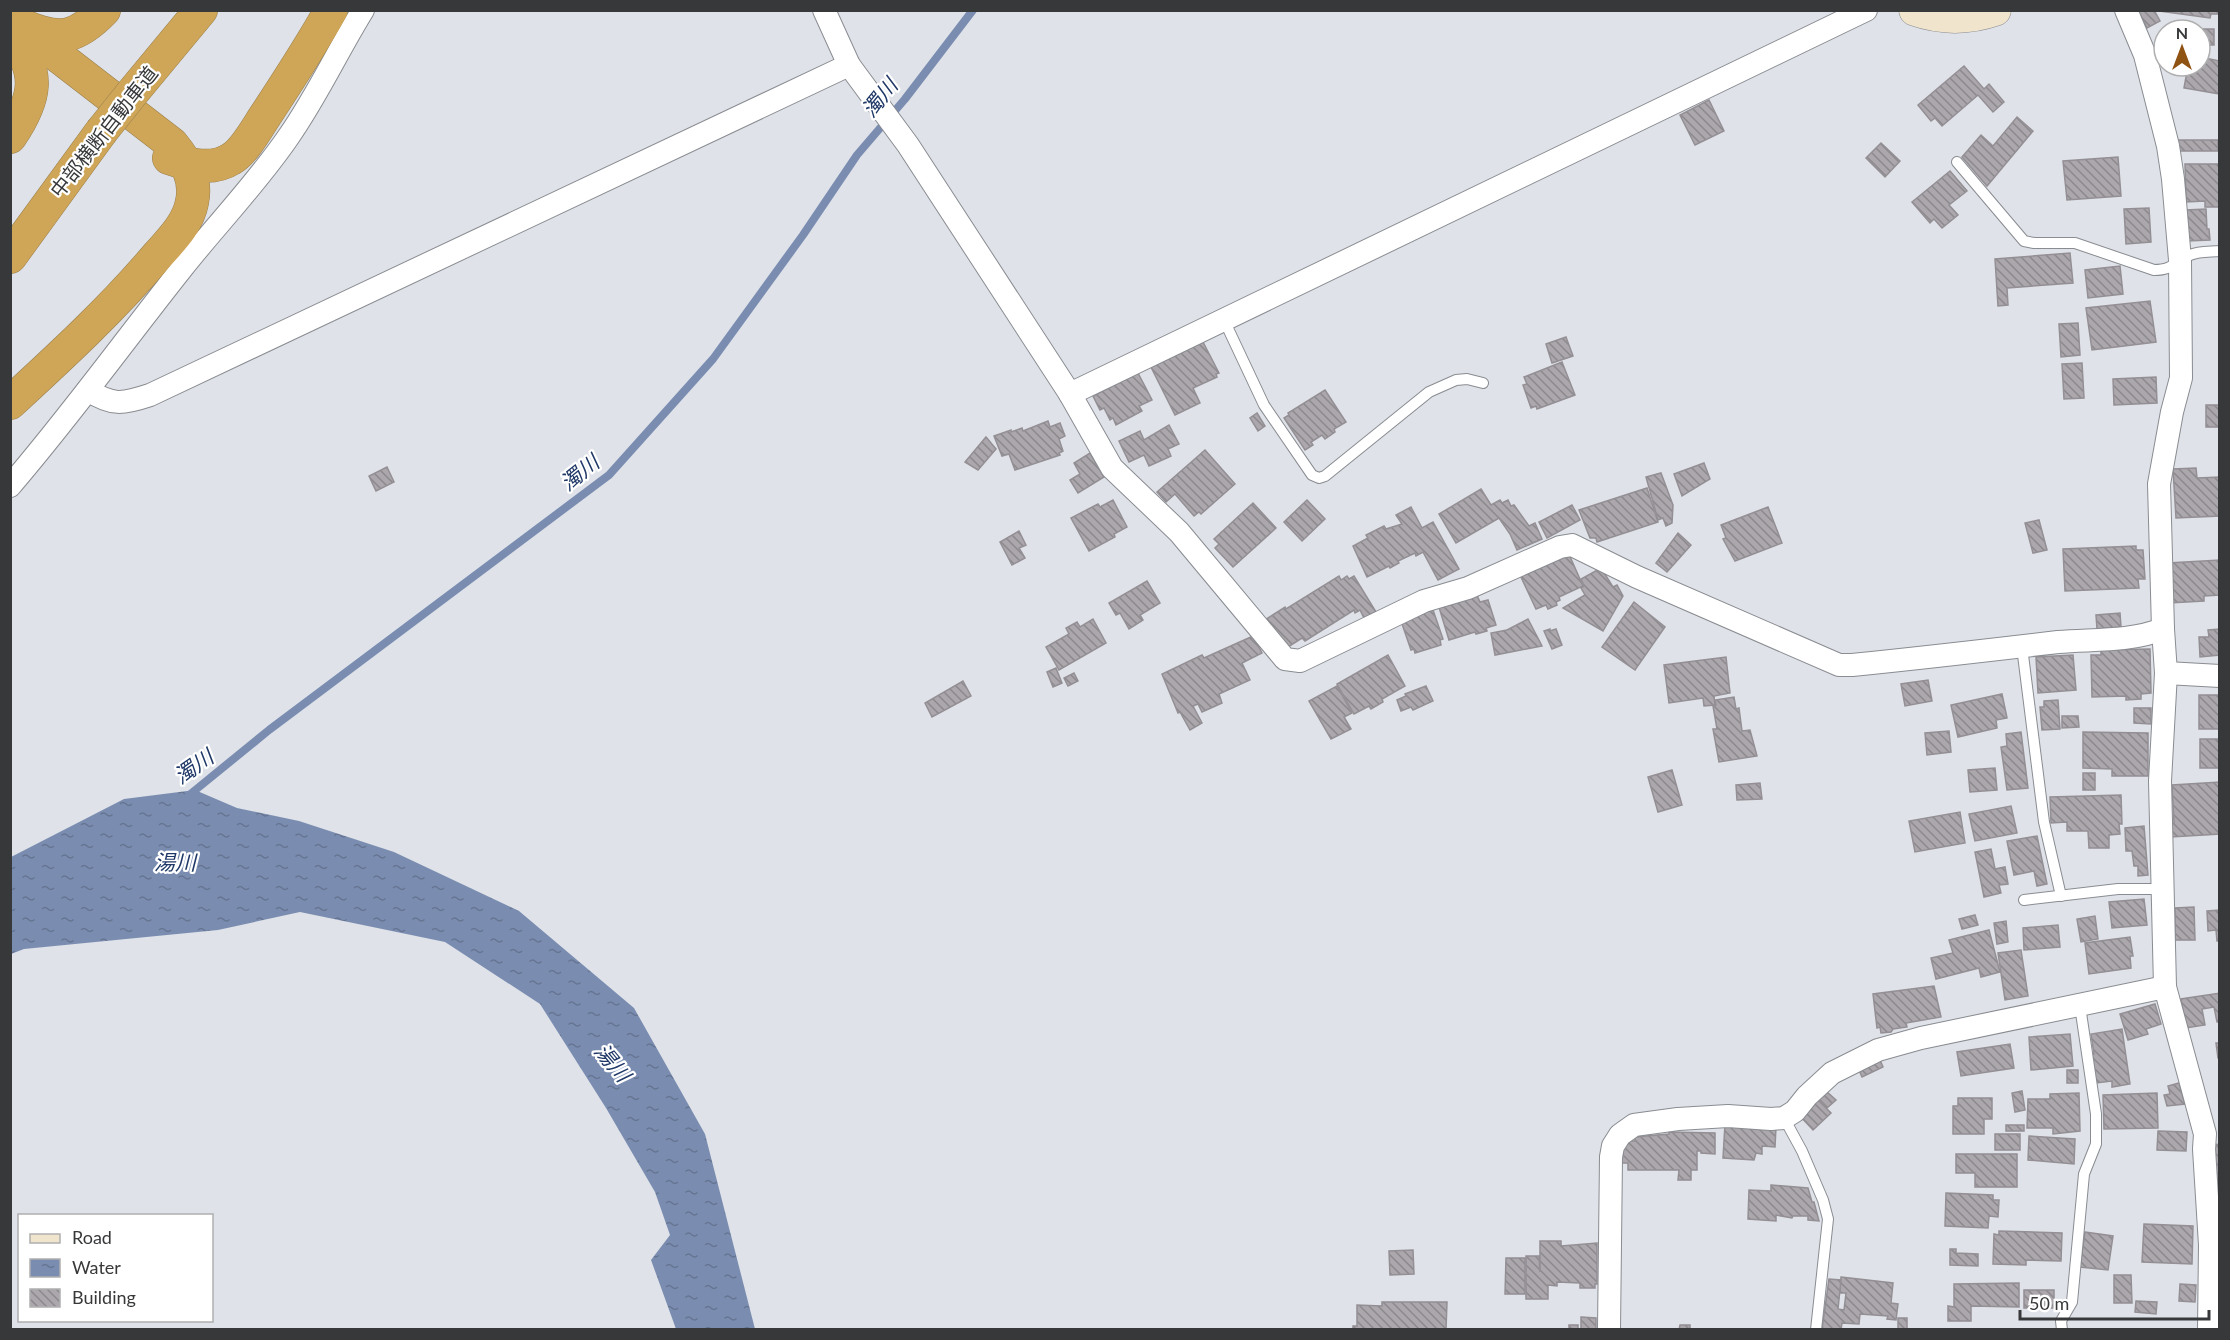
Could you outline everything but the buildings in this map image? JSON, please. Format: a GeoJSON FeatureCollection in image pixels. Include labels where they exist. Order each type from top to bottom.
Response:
{"type":"FeatureCollection","features":[{"type":"Feature","properties":{"kind":"highway"},"geometry":{"type":"LineString","coordinates":[[11,27],[46,35],[63,36],[92,23],[104,10]]}},
{"type":"Feature","properties":{"kind":"highway","name":"中部横断自動車道"},"geometry":{"type":"LineString","coordinates":[[10,257],[101,132],[201,10]]}},
{"type":"Feature","properties":{"kind":"highway"},"geometry":{"type":"LineString","coordinates":[[11,27],[135,135],[165,156],[187,164],[204,166],[221,164],[234,158],[283,89],[331,10]]}},
{"type":"Feature","properties":{"kind":"highway"},"geometry":{"type":"LineString","coordinates":[[10,136],[21,120],[30,99],[32,84],[27,57],[11,27]]}},
{"type":"Feature","properties":{"kind":"highway"},"geometry":{"type":"LineString","coordinates":[[10,403],[92,327],[177,232],[188,217],[192,203],[192,176],[187,164]]}},
{"type":"Feature","properties":{"kind":"main road"},"geometry":{"type":"LineString","coordinates":[[1915,10],[1934,17],[1959,17],[1995,10]]}},
{"type":"Feature","properties":{"kind":"street"},"geometry":{"type":"LineString","coordinates":[[10,486],[54,435],[184,266],[262,175],[308,106],[363,10]]}},
{"type":"Feature","properties":{"kind":"street"},"geometry":{"type":"LineString","coordinates":[[824,10],[849,65],[908,146],[1070,394],[1112,468],[1179,532],[1285,659],[1300,661],[1424,602],[1468,588],[1560,547],[1572,546],[1637,577],[1839,665],[2061,642],[2115,640],[2147,635],[2163,629]]}},
{"type":"Feature","properties":{"kind":"street"},"geometry":{"type":"LineString","coordinates":[[1070,394],[1866,10]]}},
{"type":"Feature","properties":{"kind":"street"},"geometry":{"type":"LineString","coordinates":[[2126,10],[2148,63],[2168,146],[2180,260],[2181,378],[2172,412],[2159,484],[2166,673],[2160,781],[2165,987],[2212,1133],[2204,1149],[2210,1245],[2209,1329]]}},
{"type":"Feature","properties":{"kind":"street"},"geometry":{"type":"LineString","coordinates":[[88,390],[114,403],[130,402],[150,395],[849,65]]}},
{"type":"Feature","properties":{"kind":"street"},"geometry":{"type":"LineString","coordinates":[[2166,673],[2220,676]]}},
{"type":"Feature","properties":{"kind":"street"},"geometry":{"type":"LineString","coordinates":[[1609,1329],[1612,1146],[1620,1135],[1634,1125],[1728,1116],[1784,1118],[1795,1111],[1807,1096],[1832,1073],[1878,1050],[1921,1038],[2165,987]]}},
{"type":"Feature","properties":{"kind":"lane"},"geometry":{"type":"LineString","coordinates":[[1957,162],[2024,241],[2075,243],[2154,270],[2174,267],[2189,255],[2220,251]]}},
{"type":"Feature","properties":{"kind":"lane"},"geometry":{"type":"LineString","coordinates":[[1224,320],[1264,405],[1312,475],[1319,478],[1325,476],[1436,388],[1456,380],[1467,379],[1483,383]]}},
{"type":"Feature","properties":{"kind":"lane"},"geometry":{"type":"LineString","coordinates":[[2022,647],[2044,822],[2061,896]]}},
{"type":"Feature","properties":{"kind":"lane"},"geometry":{"type":"LineString","coordinates":[[2024,900],[2118,889],[2163,889]]}},
{"type":"Feature","properties":{"kind":"lane"},"geometry":{"type":"LineString","coordinates":[[2062,1329],[2061,1321],[2072,1302],[2084,1174],[2096,1144],[2096,1114],[2080,1006]]}},
{"type":"Feature","properties":{"kind":"lane"},"geometry":{"type":"LineString","coordinates":[[1784,1118],[1802,1151],[1823,1200],[1828,1219],[1816,1329]]}},
{"type":"Feature","properties":{"kind":"water","name":"湯川"},"geometry":{"type":"Polygon","coordinates":[[[195,790],[237,808],[299,821],[394,852],[519,911],[634,1008],[705,1134],[755,1329],[676,1329],[651,1260],[670,1235],[655,1192],[606,1108],[540,1004],[445,942],[300,912],[218,930],[24,949],[11,954],[11,857],[124,799],[195,790]]]}},
{"type":"Feature","properties":{"kind":"waterway","name":"濁川"},"geometry":{"type":"LineString","coordinates":[[188,796],[269,730],[609,475],[713,359],[803,235],[857,155],[905,99],[973,10]]}}]}
